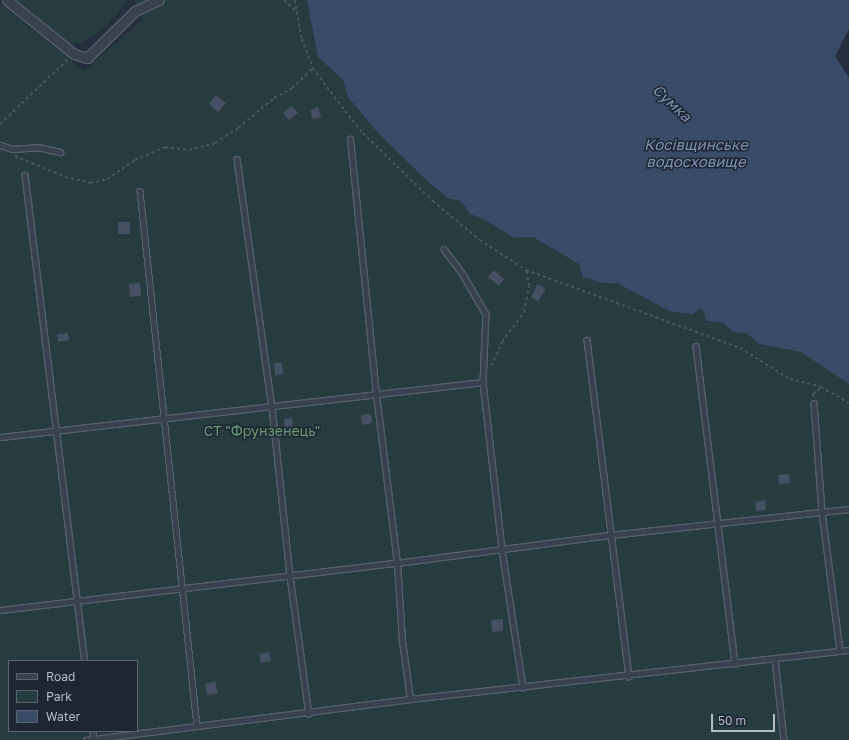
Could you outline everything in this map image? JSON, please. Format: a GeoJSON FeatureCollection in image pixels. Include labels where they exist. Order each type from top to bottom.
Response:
{"type":"FeatureCollection","features":[{"type":"Feature","properties":{"kind":"street"},"geometry":{"type":"LineString","coordinates":[[7,0],[74,54],[87,58],[94,54],[135,11],[159,0]]}},
{"type":"Feature","properties":{"kind":"lane"},"geometry":{"type":"LineString","coordinates":[[350,139],[376,395],[397,563],[402,641],[410,699]]}},
{"type":"Feature","properties":{"kind":"lane"},"geometry":{"type":"LineString","coordinates":[[0,145],[12,149],[38,147],[60,152]]}},
{"type":"Feature","properties":{"kind":"lane"},"geometry":{"type":"LineString","coordinates":[[236,159],[272,407],[290,576],[309,714]]}},
{"type":"Feature","properties":{"kind":"lane"},"geometry":{"type":"LineString","coordinates":[[25,175],[58,432],[85,660]]}},
{"type":"Feature","properties":{"kind":"lane"},"geometry":{"type":"LineString","coordinates":[[140,191],[162,421],[183,588],[197,726]]}},
{"type":"Feature","properties":{"kind":"lane"},"geometry":{"type":"LineString","coordinates":[[444,249],[462,273],[486,314],[482,382],[502,550],[523,687]]}},
{"type":"Feature","properties":{"kind":"lane"},"geometry":{"type":"LineString","coordinates":[[587,340],[628,676]]}},
{"type":"Feature","properties":{"kind":"lane"},"geometry":{"type":"LineString","coordinates":[[696,346],[716,523],[735,664]]}},
{"type":"Feature","properties":{"kind":"lane"},"geometry":{"type":"LineString","coordinates":[[0,438],[162,421],[482,382]]}},
{"type":"Feature","properties":{"kind":"lane"},"geometry":{"type":"LineString","coordinates":[[814,403],[822,512],[840,651]]}},
{"type":"Feature","properties":{"kind":"lane"},"geometry":{"type":"LineString","coordinates":[[0,610],[397,563],[610,535],[849,509]]}},
{"type":"Feature","properties":{"kind":"lane"},"geometry":{"type":"LineString","coordinates":[[86,740],[309,714],[410,699],[628,676],[849,650]]}},
{"type":"Feature","properties":{"kind":"lane"},"geometry":{"type":"LineString","coordinates":[[775,659],[784,740]]}},
{"type":"Feature","properties":{"kind":"path"},"geometry":{"type":"LineString","coordinates":[[284,0],[299,13]]}},
{"type":"Feature","properties":{"kind":"path"},"geometry":{"type":"LineString","coordinates":[[295,0],[299,13],[302,39],[313,68],[363,133],[433,201],[480,240],[526,270],[740,348],[790,379],[821,386],[849,403]]}},
{"type":"Feature","properties":{"kind":"path"},"geometry":{"type":"LineString","coordinates":[[0,124],[74,54]]}},
{"type":"Feature","properties":{"kind":"path"},"geometry":{"type":"LineString","coordinates":[[12,154],[65,177],[90,183],[107,179],[136,160],[165,147],[189,150],[215,143],[238,128],[274,98],[292,88],[313,68]]}},
{"type":"Feature","properties":{"kind":"path"},"geometry":{"type":"LineString","coordinates":[[489,368],[502,342],[524,312],[529,286],[526,270]]}},
{"type":"Feature","properties":{"kind":"path"},"geometry":{"type":"LineString","coordinates":[[814,403],[813,394],[821,386]]}},
{"type":"Feature","properties":{"kind":"green space"},"geometry":{"type":"Polygon","coordinates":[[[17,0],[128,0],[108,25],[86,41],[72,45],[17,0]]]}},
{"type":"Feature","properties":{"kind":"green space","name":"СТ \"Фрунзенець\""},"geometry":{"type":"Polygon","coordinates":[[[134,0],[307,0],[318,57],[343,80],[348,97],[378,133],[426,180],[448,198],[461,201],[470,214],[485,220],[514,238],[533,237],[579,264],[603,283],[617,283],[669,311],[701,308],[707,321],[723,323],[733,332],[745,333],[759,344],[801,352],[849,384],[849,740],[0,740],[0,3],[84,71],[143,20],[134,0]]]}},
{"type":"Feature","properties":{"kind":"water","name":"Косівщинське водосховище"},"geometry":{"type":"Polygon","coordinates":[[[307,0],[849,0],[849,29],[835,56],[849,78],[849,384],[801,352],[759,344],[746,333],[733,332],[723,323],[707,321],[701,308],[693,314],[669,311],[617,283],[603,283],[583,277],[579,264],[533,237],[514,238],[485,220],[470,214],[461,201],[448,198],[426,180],[378,133],[348,97],[343,80],[318,57],[307,0]]]}},
{"type":"Feature","properties":{"kind":"building"},"geometry":{"type":"Polygon","coordinates":[[[216,95],[226,103],[218,112],[209,104],[216,95]]]}},
{"type":"Feature","properties":{"kind":"building"},"geometry":{"type":"Polygon","coordinates":[[[292,106],[298,113],[289,120],[283,113],[292,106]]]}},
{"type":"Feature","properties":{"kind":"building"},"geometry":{"type":"Polygon","coordinates":[[[318,107],[321,117],[313,119],[310,110],[318,107]]]}},
{"type":"Feature","properties":{"kind":"building"},"geometry":{"type":"Polygon","coordinates":[[[118,222],[130,222],[130,234],[118,234],[118,222]]]}},
{"type":"Feature","properties":{"kind":"building"},"geometry":{"type":"Polygon","coordinates":[[[494,270],[504,279],[499,286],[488,277],[494,270]]]}},
{"type":"Feature","properties":{"kind":"building"},"geometry":{"type":"Polygon","coordinates":[[[140,283],[141,296],[130,297],[129,284],[140,283]]]}},
{"type":"Feature","properties":{"kind":"building"},"geometry":{"type":"Polygon","coordinates":[[[538,284],[546,289],[538,301],[531,297],[538,284]]]}},
{"type":"Feature","properties":{"kind":"building"},"geometry":{"type":"Polygon","coordinates":[[[68,333],[69,340],[58,342],[57,334],[68,333]]]}},
{"type":"Feature","properties":{"kind":"building"},"geometry":{"type":"Polygon","coordinates":[[[274,363],[282,363],[283,374],[275,375],[274,363]]]}},
{"type":"Feature","properties":{"kind":"building"},"geometry":{"type":"Polygon","coordinates":[[[371,414],[372,423],[362,425],[361,415],[371,414]]]}},
{"type":"Feature","properties":{"kind":"building"},"geometry":{"type":"Polygon","coordinates":[[[292,418],[293,430],[285,431],[284,419],[292,418]]]}},
{"type":"Feature","properties":{"kind":"building"},"geometry":{"type":"Polygon","coordinates":[[[789,474],[790,483],[779,484],[778,475],[789,474]]]}},
{"type":"Feature","properties":{"kind":"building"},"geometry":{"type":"Polygon","coordinates":[[[765,500],[766,510],[756,511],[755,502],[765,500]]]}},
{"type":"Feature","properties":{"kind":"building"},"geometry":{"type":"Polygon","coordinates":[[[503,619],[503,631],[492,632],[491,620],[503,619]]]}},
{"type":"Feature","properties":{"kind":"building"},"geometry":{"type":"Polygon","coordinates":[[[269,652],[271,661],[261,663],[259,654],[269,652]]]}},
{"type":"Feature","properties":{"kind":"building"},"geometry":{"type":"Polygon","coordinates":[[[215,681],[218,693],[207,695],[205,684],[215,681]]]}},
{"type":"Feature","properties":{"kind":"water label","name":"Сумка"},"geometry":{"type":"Point","coordinates":[672,103]}}]}
